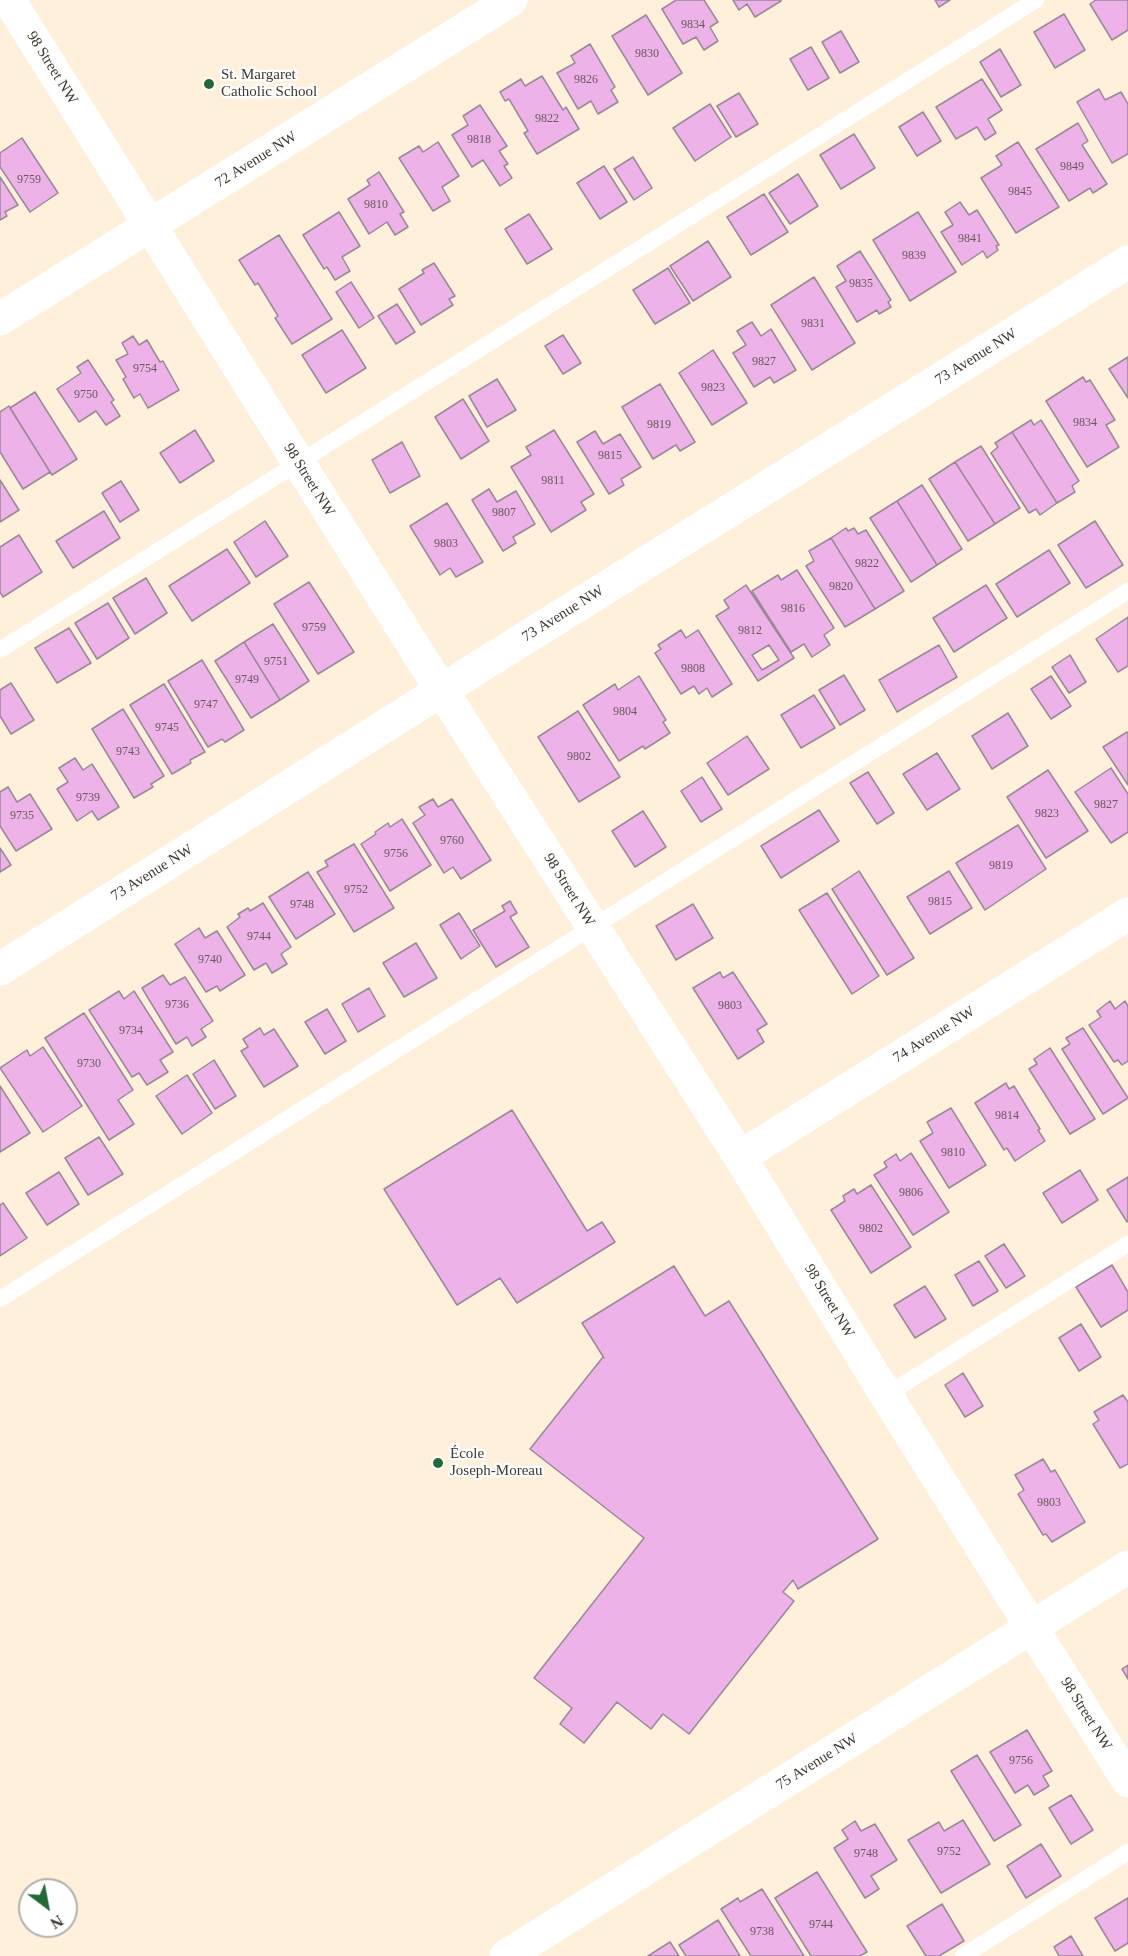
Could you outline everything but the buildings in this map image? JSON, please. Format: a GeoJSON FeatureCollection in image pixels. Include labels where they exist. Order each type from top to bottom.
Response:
{"type":"FeatureCollection","features":[{"type":"Feature","properties":{"kind":"street","name":"98 Street NW"},"geometry":{"type":"LineString","coordinates":[[9,0],[442,690],[740,1157],[1128,1781]]}},
{"type":"Feature","properties":{"kind":"street","name":"72 Avenue NW"},"geometry":{"type":"LineString","coordinates":[[0,319],[511,0]]}},
{"type":"Feature","properties":{"kind":"street","name":"73 Avenue NW"},"geometry":{"type":"LineString","coordinates":[[0,969],[1128,262]]}},
{"type":"Feature","properties":{"kind":"street","name":"74 Avenue NW"},"geometry":{"type":"LineString","coordinates":[[740,1157],[1128,914]]}},
{"type":"Feature","properties":{"kind":"street","name":"75 Avenue NW"},"geometry":{"type":"LineString","coordinates":[[506,1956],[1128,1567]]}},
{"type":"Feature","properties":{"kind":"lane"},"geometry":{"type":"LineString","coordinates":[[0,650],[1036,0]]}},
{"type":"Feature","properties":{"kind":"lane"},"geometry":{"type":"LineString","coordinates":[[0,1299],[1128,591]]}},
{"type":"Feature","properties":{"kind":"lane"},"geometry":{"type":"LineString","coordinates":[[886,1395],[1128,1244]]}},
{"type":"Feature","properties":{"kind":"lane"},"geometry":{"type":"LineString","coordinates":[[963,1956],[1128,1852]]}},
{"type":"Feature","properties":{"kind":"place","name":"St. Margaret Catholic School"},"geometry":{"type":"Point","coordinates":[209,84]}},
{"type":"Feature","properties":{"kind":"place","name":"École Joseph-Moreau"},"geometry":{"type":"Point","coordinates":[438,1463]}}]}
